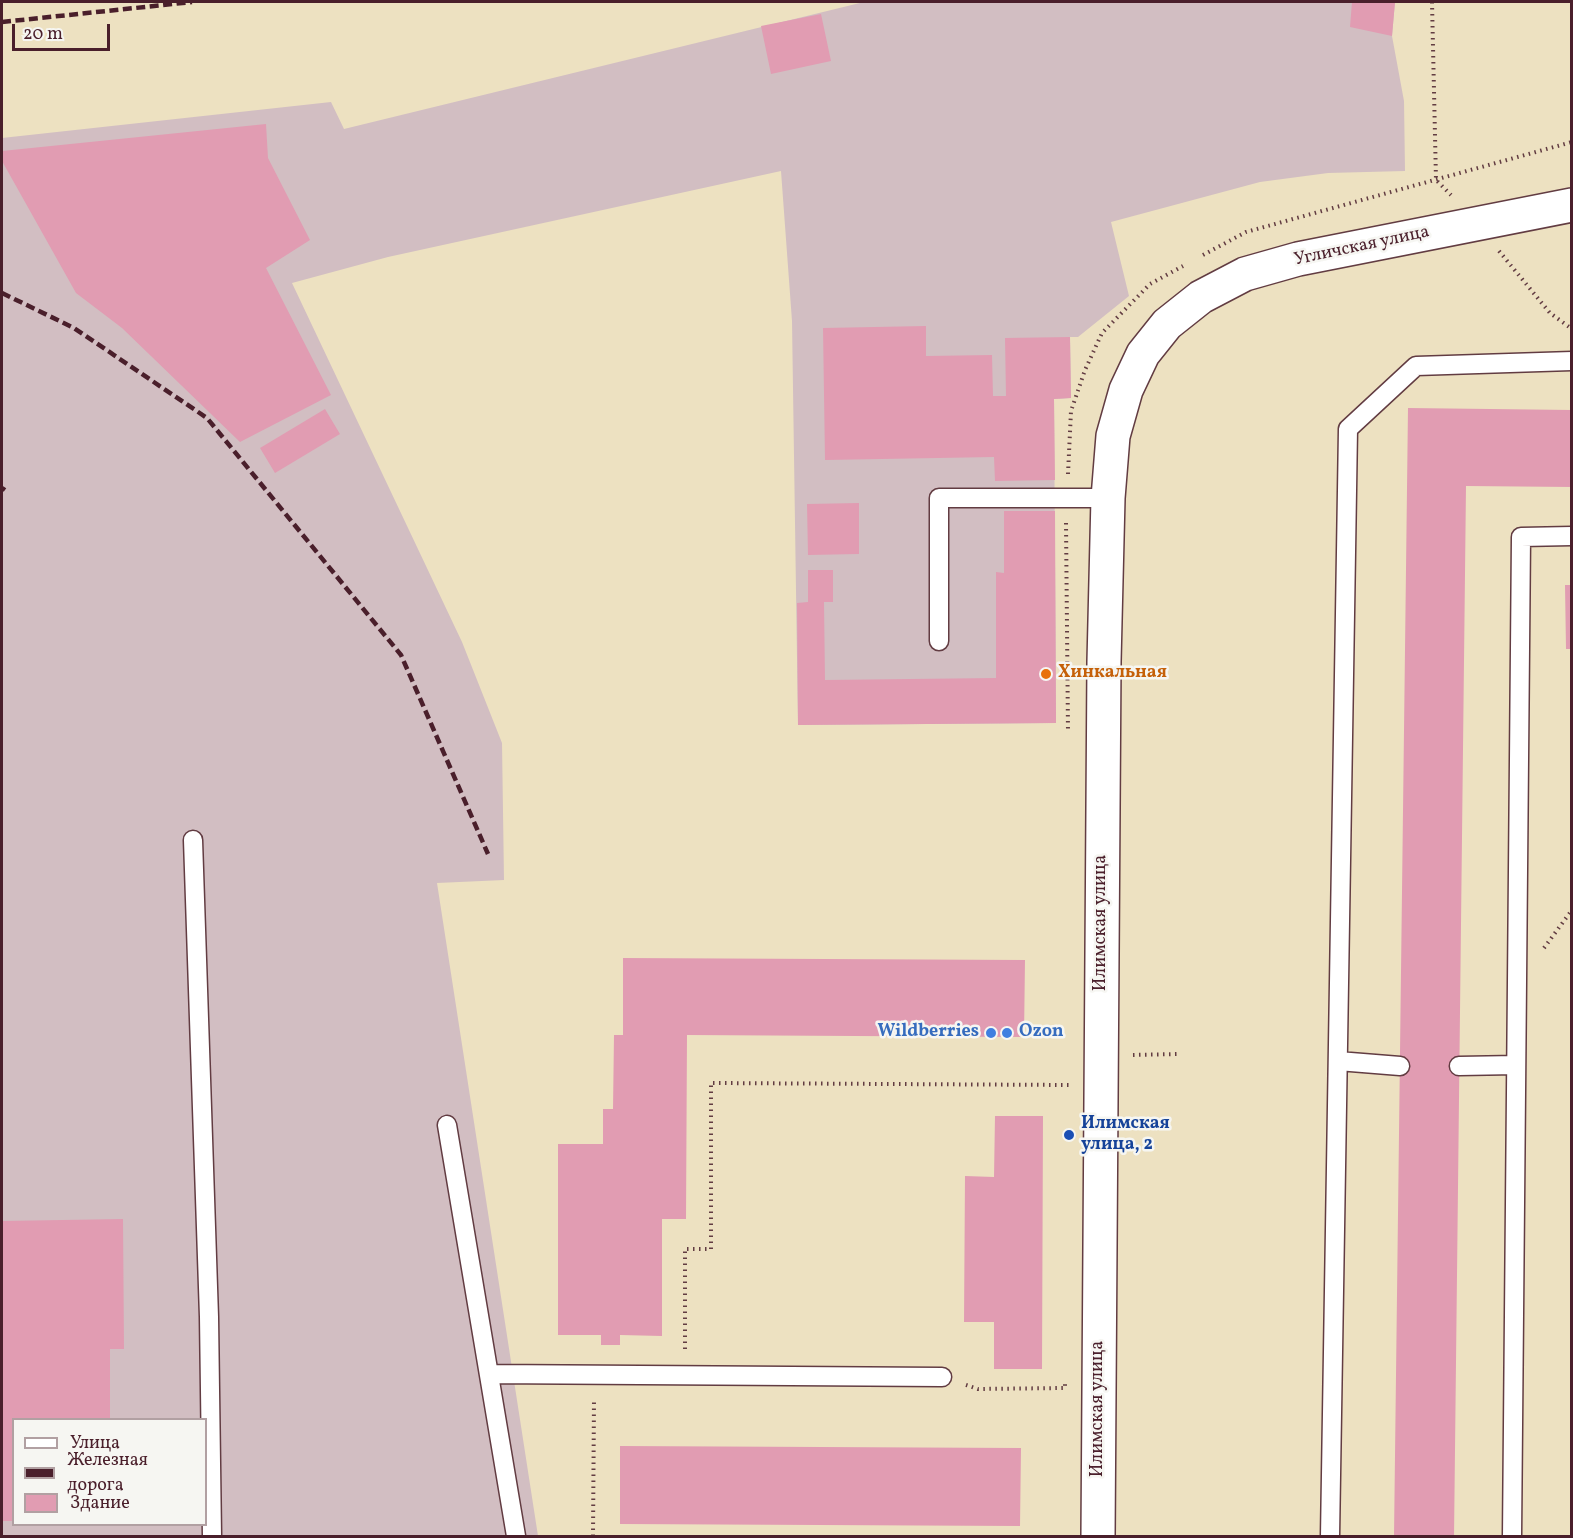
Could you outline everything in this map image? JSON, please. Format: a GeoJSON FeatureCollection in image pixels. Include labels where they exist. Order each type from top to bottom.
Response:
{"type":"FeatureCollection","features":[{"type":"Feature","properties":{"kind":"street","name":"Угличская улица"},"geometry":{"type":"LineString","coordinates":[[1167,324],[1201,297],[1245,274],[1298,259],[1572,206]]}},
{"type":"Feature","properties":{"kind":"street","name":"Илимская улица"},"geometry":{"type":"LineString","coordinates":[[1098,1536],[1104,662],[1108,498],[1113,436],[1126,390],[1143,354],[1167,324]]}},
{"type":"Feature","properties":{"kind":"lane"},"geometry":{"type":"LineString","coordinates":[[1330,1536],[1348,429],[1416,366],[1572,361]]}},
{"type":"Feature","properties":{"kind":"lane"},"geometry":{"type":"LineString","coordinates":[[939,641],[939,498],[1108,498]]}},
{"type":"Feature","properties":{"kind":"lane"},"geometry":{"type":"LineString","coordinates":[[1512,1536],[1521,537],[1572,536]]}},
{"type":"Feature","properties":{"kind":"lane"},"geometry":{"type":"LineString","coordinates":[[194,840],[208,1305],[212,1536]]}},
{"type":"Feature","properties":{"kind":"lane"},"geometry":{"type":"LineString","coordinates":[[1338,1061],[1400,1066]]}},
{"type":"Feature","properties":{"kind":"lane"},"geometry":{"type":"LineString","coordinates":[[1459,1066],[1516,1065]]}},
{"type":"Feature","properties":{"kind":"lane"},"geometry":{"type":"LineString","coordinates":[[447,1125],[516,1536]]}},
{"type":"Feature","properties":{"kind":"lane"},"geometry":{"type":"LineString","coordinates":[[489,1374],[942,1377]]}},
{"type":"Feature","properties":{"kind":"path"},"geometry":{"type":"LineString","coordinates":[[1432,2],[1436,180],[1478,223],[1515,273],[1550,313],[1572,329]]}},
{"type":"Feature","properties":{"kind":"path"},"geometry":{"type":"LineString","coordinates":[[1198,258],[1246,232],[1572,142]]}},
{"type":"Feature","properties":{"kind":"path"},"geometry":{"type":"LineString","coordinates":[[1068,736],[1066,498],[1071,411],[1085,370],[1102,333],[1150,284],[1188,264]]}},
{"type":"Feature","properties":{"kind":"path"},"geometry":{"type":"LineString","coordinates":[[1132,1055],[1180,1054]]}},
{"type":"Feature","properties":{"kind":"path"},"geometry":{"type":"LineString","coordinates":[[685,1375],[685,1249],[711,1249],[711,1083],[1070,1085]]}},
{"type":"Feature","properties":{"kind":"path"},"geometry":{"type":"LineString","coordinates":[[593,1536],[594,1375]]}},
{"type":"Feature","properties":{"kind":"path"},"geometry":{"type":"LineString","coordinates":[[942,1377],[978,1389],[1058,1388]]}},
{"type":"Feature","properties":{"kind":"shaded area"},"geometry":{"type":"Polygon","coordinates":[[[864,2],[1395,2],[1392,36],[1404,101],[1405,171],[1328,173],[1260,182],[1111,222],[1129,296],[1078,337],[1070,337],[1071,398],[1054,399],[1056,723],[798,725],[792,321],[781,171],[388,257],[292,283],[462,642],[502,743],[504,880],[437,883],[538,1536],[2,1536],[2,138],[331,102],[344,129],[864,2]]]}},
{"type":"Feature","properties":{"kind":"building"},"geometry":{"type":"Polygon","coordinates":[[[1352,2],[1395,2],[1392,36],[1350,27],[1352,2]]]}},
{"type":"Feature","properties":{"kind":"building"},"geometry":{"type":"Polygon","coordinates":[[[821,14],[831,61],[771,74],[761,26],[821,14]]]}},
{"type":"Feature","properties":{"kind":"building"},"geometry":{"type":"Polygon","coordinates":[[[266,124],[268,158],[310,240],[266,268],[331,395],[240,442],[122,328],[76,293],[2,161],[2,151],[266,124]]]}},
{"type":"Feature","properties":{"kind":"building"},"geometry":{"type":"Polygon","coordinates":[[[926,326],[926,356],[992,355],[993,396],[1006,396],[1005,338],[1070,337],[1071,398],[1054,399],[1055,480],[995,481],[994,457],[825,460],[823,328],[926,326]]]}},
{"type":"Feature","properties":{"kind":"building"},"geometry":{"type":"Polygon","coordinates":[[[1408,408],[1572,410],[1572,487],[1466,486],[1454,1536],[1394,1536],[1408,408]]]}},
{"type":"Feature","properties":{"kind":"building"},"geometry":{"type":"Polygon","coordinates":[[[325,409],[340,434],[275,473],[260,448],[325,409]]]}},
{"type":"Feature","properties":{"kind":"building"},"geometry":{"type":"Polygon","coordinates":[[[859,503],[859,554],[808,555],[807,504],[859,503]]]}},
{"type":"Feature","properties":{"kind":"building"},"geometry":{"type":"Polygon","coordinates":[[[1004,511],[1055,511],[1056,723],[798,725],[797,603],[808,602],[808,570],[833,570],[833,602],[824,602],[825,680],[996,678],[996,572],[1004,573],[1004,511]]]}},
{"type":"Feature","properties":{"kind":"building"},"geometry":{"type":"Polygon","coordinates":[[[1565,585],[1572,585],[1572,649],[1566,649],[1565,585]]]}},
{"type":"Feature","properties":{"kind":"building"},"geometry":{"type":"Polygon","coordinates":[[[623,958],[1025,960],[1024,1037],[687,1035],[686,1219],[662,1219],[662,1336],[620,1335],[620,1345],[601,1345],[601,1335],[558,1335],[558,1144],[603,1144],[603,1109],[613,1109],[614,1035],[623,1035],[623,958]]]}},
{"type":"Feature","properties":{"kind":"building"},"geometry":{"type":"Polygon","coordinates":[[[995,1116],[1043,1116],[1042,1369],[994,1369],[994,1322],[964,1322],[965,1176],[994,1177],[995,1116]]]}},
{"type":"Feature","properties":{"kind":"building"},"geometry":{"type":"Polygon","coordinates":[[[123,1219],[124,1349],[110,1349],[110,1418],[12,1418],[12,1521],[2,1521],[2,1221],[123,1219]]]}},
{"type":"Feature","properties":{"kind":"building"},"geometry":{"type":"Polygon","coordinates":[[[620,1446],[1021,1448],[1020,1526],[620,1524],[620,1446]]]}},
{"type":"Feature","properties":{"kind":"railway"},"geometry":{"type":"LineString","coordinates":[[2,22],[192,2]]}},
{"type":"Feature","properties":{"kind":"railway"},"geometry":{"type":"LineString","coordinates":[[2,293],[74,328],[207,418],[401,655],[488,854]]}},
{"type":"Feature","properties":{"kind":"place","name":"Хинкальная"},"geometry":{"type":"Point","coordinates":[1046,674]}},
{"type":"Feature","properties":{"kind":"place","name":"Wildberries"},"geometry":{"type":"Point","coordinates":[991,1033]}},
{"type":"Feature","properties":{"kind":"place","name":"Ozon"},"geometry":{"type":"Point","coordinates":[1007,1033]}},
{"type":"Feature","properties":{"kind":"place","name":"Илимская улица, 2"},"geometry":{"type":"Point","coordinates":[1069,1135]}}]}
